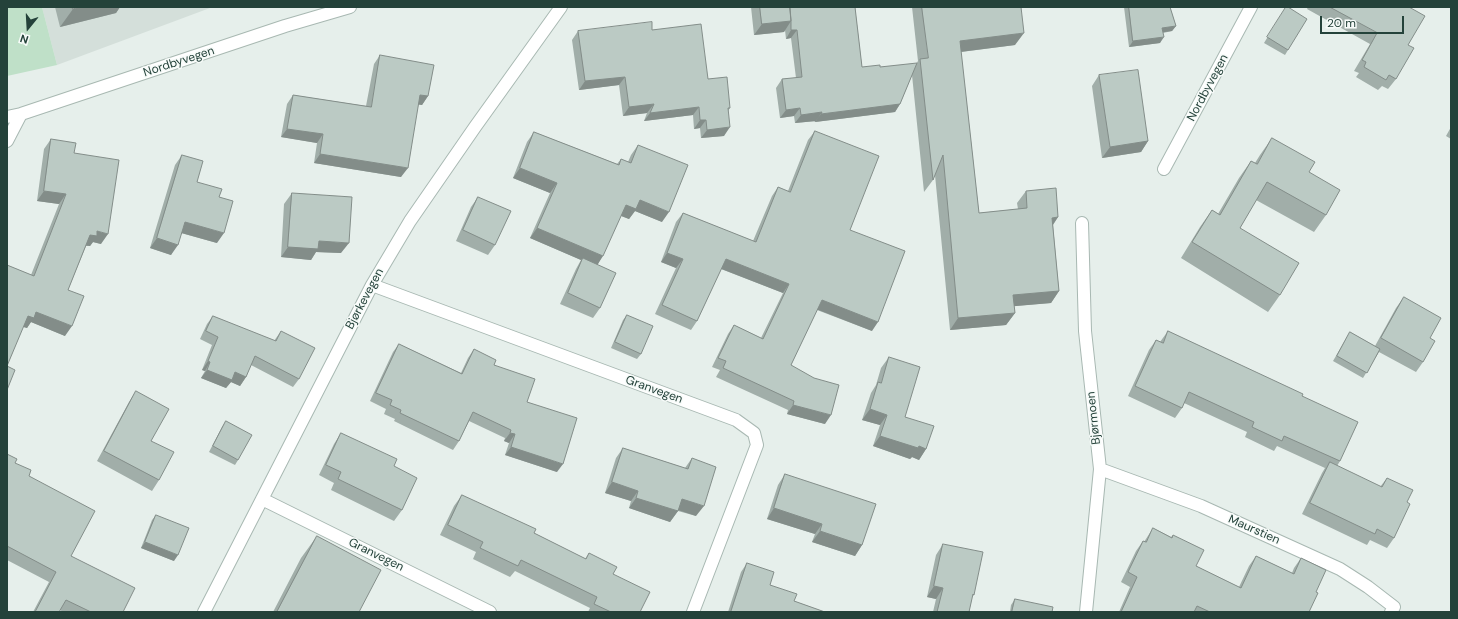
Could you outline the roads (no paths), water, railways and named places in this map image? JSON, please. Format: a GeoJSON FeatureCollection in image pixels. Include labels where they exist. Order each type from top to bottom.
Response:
{"type":"FeatureCollection","features":[{"type":"Feature","properties":{"kind":"street","name":"Nordbyvegen"},"geometry":{"type":"LineString","coordinates":[[7,116],[22,114],[285,26],[350,7]]}},
{"type":"Feature","properties":{"kind":"street","name":"Bjørkevegen"},"geometry":{"type":"LineString","coordinates":[[204,612],[372,285],[410,221],[475,126],[561,7]]}},
{"type":"Feature","properties":{"kind":"street","name":"Nordbyvegen"},"geometry":{"type":"LineString","coordinates":[[1164,169],[1251,7]]}},
{"type":"Feature","properties":{"kind":"street"},"geometry":{"type":"LineString","coordinates":[[7,140],[22,114]]}},
{"type":"Feature","properties":{"kind":"street","name":"Bjørmoen"},"geometry":{"type":"LineString","coordinates":[[1082,223],[1085,331],[1100,469],[1086,612]]}},
{"type":"Feature","properties":{"kind":"street","name":"Granvegen"},"geometry":{"type":"LineString","coordinates":[[372,285],[736,420],[754,433],[757,445],[693,612]]}},
{"type":"Feature","properties":{"kind":"street","name":"Maurstien"},"geometry":{"type":"LineString","coordinates":[[1100,469],[1201,506],[1340,569],[1368,586],[1394,607],[1391,612]]}},
{"type":"Feature","properties":{"kind":"street","name":"Granvegen"},"geometry":{"type":"LineString","coordinates":[[262,498],[490,612]]}}]}
